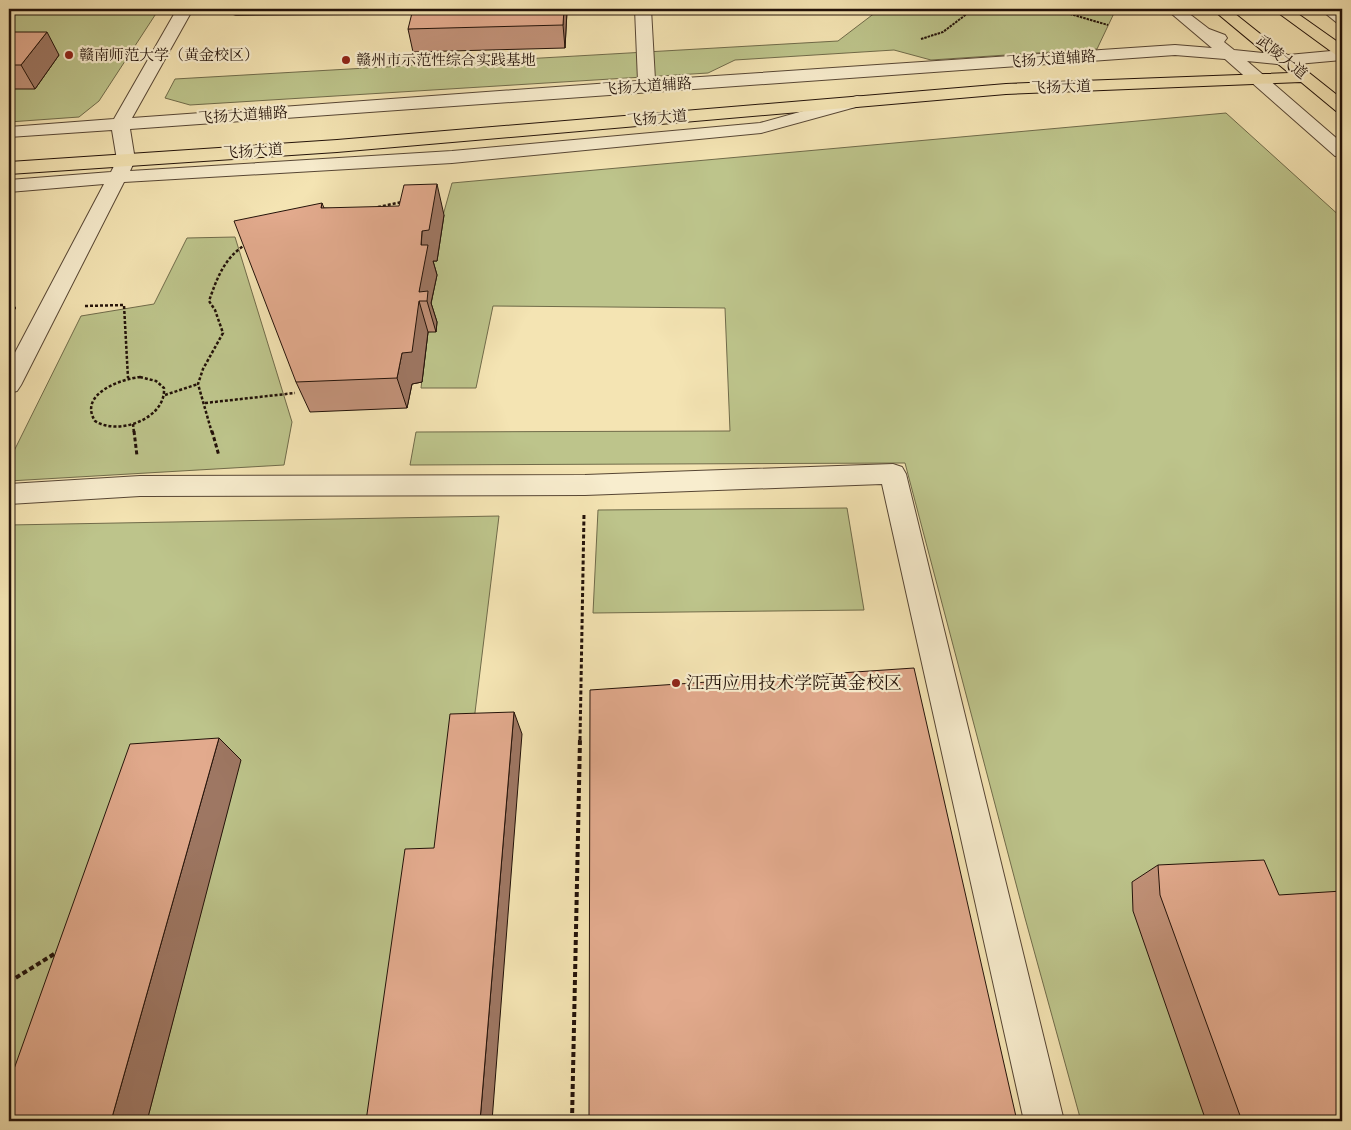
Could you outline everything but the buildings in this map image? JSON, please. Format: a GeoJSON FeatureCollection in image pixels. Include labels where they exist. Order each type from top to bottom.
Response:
{"type":"FeatureCollection","features":[{"type":"Feature","properties":{"kind":"main road","name":"武陵大道"},"geometry":{"type":"LineString","coordinates":[[1220,9],[1286,60],[1342,107]]}},
{"type":"Feature","properties":{"kind":"main road"},"geometry":{"type":"LineString","coordinates":[[1281,9],[1342,54]]}},
{"type":"Feature","properties":{"kind":"main road","name":"飞扬大道"},"geometry":{"type":"LineString","coordinates":[[378,126],[1014,73],[1234,58],[1286,60]]}},
{"type":"Feature","properties":{"kind":"main road","name":"飞扬大道"},"geometry":{"type":"LineString","coordinates":[[117,149],[337,146],[1006,89],[1306,77]]}},
{"type":"Feature","properties":{"kind":"main road","name":"飞扬大道"},"geometry":{"type":"LineString","coordinates":[[9,168],[117,149],[141,141]]}},
{"type":"Feature","properties":{"kind":"street"},"geometry":{"type":"LineString","coordinates":[[9,385],[96,220],[117,149],[186,9]]}},
{"type":"Feature","properties":{"kind":"street"},"geometry":{"type":"LineString","coordinates":[[237,9],[353,9]]}},
{"type":"Feature","properties":{"kind":"street"},"geometry":{"type":"LineString","coordinates":[[644,9],[647,86]]}},
{"type":"Feature","properties":{"kind":"street"},"geometry":{"type":"LineString","coordinates":[[1174,9],[1234,58],[1342,152]]}},
{"type":"Feature","properties":{"kind":"street"},"geometry":{"type":"LineString","coordinates":[[1328,9],[1342,19]]}},
{"type":"Feature","properties":{"kind":"street"},"geometry":{"type":"LineString","coordinates":[[1203,32],[1286,60],[1342,54]]}},
{"type":"Feature","properties":{"kind":"street","name":"飞扬大道辅路"},"geometry":{"type":"LineString","coordinates":[[9,186],[117,149],[647,86],[1175,50],[1234,58]]}},
{"type":"Feature","properties":{"kind":"street"},"geometry":{"type":"LineString","coordinates":[[1306,77],[1324,75]]}},
{"type":"Feature","properties":{"kind":"street","name":"飞扬大道辅路"},"geometry":{"type":"LineString","coordinates":[[9,132],[117,149],[452,157],[761,128],[858,101]]}},
{"type":"Feature","properties":{"kind":"street"},"geometry":{"type":"LineString","coordinates":[[337,146],[452,157]]}},
{"type":"Feature","properties":{"kind":"street"},"geometry":{"type":"LineString","coordinates":[[9,494],[140,486],[585,486],[893,474],[1044,1121]]}},
{"type":"Feature","properties":{"kind":"path"},"geometry":{"type":"LineString","coordinates":[[1054,9],[1108,25]]}},
{"type":"Feature","properties":{"kind":"path"},"geometry":{"type":"LineString","coordinates":[[374,208],[402,202]]}},
{"type":"Feature","properties":{"kind":"path"},"geometry":{"type":"LineString","coordinates":[[225,486],[218,452],[198,384],[223,333],[215,310],[209,300],[216,280],[224,263],[242,246],[248,243]]}},
{"type":"Feature","properties":{"kind":"path"},"geometry":{"type":"LineString","coordinates":[[50,306],[124,306],[128,378]]}},
{"type":"Feature","properties":{"kind":"path"},"geometry":{"type":"LineString","coordinates":[[128,378],[145,378],[158,382],[163,388],[165,395],[162,403],[155,412],[139,422],[120,427],[108,427],[99,424],[93,418],[90,411],[92,403],[106,388],[128,378]]}},
{"type":"Feature","properties":{"kind":"path"},"geometry":{"type":"LineString","coordinates":[[165,395],[198,384]]}},
{"type":"Feature","properties":{"kind":"path"},"geometry":{"type":"LineString","coordinates":[[205,403],[295,393]]}},
{"type":"Feature","properties":{"kind":"path"},"geometry":{"type":"LineString","coordinates":[[572,1121],[585,486]]}},
{"type":"Feature","properties":{"kind":"path"},"geometry":{"type":"LineString","coordinates":[[9,982],[64,947]]}},
{"type":"Feature","properties":{"kind":"green space","name":"赣南师范大学（黄金校区）"},"geometry":{"type":"Polygon","coordinates":[[[9,9],[159,9],[99,101],[79,117],[9,122],[9,9]]]}},
{"type":"Feature","properties":{"kind":"green space"},"geometry":{"type":"Polygon","coordinates":[[[880,9],[1116,9],[1097,49],[931,60],[894,50],[735,60],[708,73],[190,105],[165,98],[175,79],[838,41],[880,9]]]}},
{"type":"Feature","properties":{"kind":"green space"},"geometry":{"type":"Polygon","coordinates":[[[1226,113],[1342,218],[1342,905],[1206,1121],[1081,1121],[1025,918],[905,463],[410,465],[416,432],[730,431],[725,308],[493,306],[476,388],[421,388],[428,332],[436,331],[428,322],[436,276],[430,262],[452,183],[1226,113]]]}},
{"type":"Feature","properties":{"kind":"green space"},"geometry":{"type":"Polygon","coordinates":[[[235,237],[292,422],[284,465],[9,481],[9,461],[81,316],[154,304],[187,238],[235,237]]]}},
{"type":"Feature","properties":{"kind":"green space"},"geometry":{"type":"Polygon","coordinates":[[[847,508],[864,610],[593,613],[598,510],[847,508]]]}},
{"type":"Feature","properties":{"kind":"green space"},"geometry":{"type":"Polygon","coordinates":[[[499,516],[472,737],[386,1121],[147,1121],[240,760],[9,1121],[9,525],[499,516]]]}},
{"type":"Feature","properties":{"kind":"place","name":"赣南师范大学（黄金校区）"},"geometry":{"type":"Point","coordinates":[69,55]}},
{"type":"Feature","properties":{"kind":"place","name":"赣州市示范性综合实践基地"},"geometry":{"type":"Point","coordinates":[346,60]}},
{"type":"Feature","properties":{"kind":"place","name":"江西应用技术学院黄金校区"},"geometry":{"type":"Point","coordinates":[676,683]}}]}
